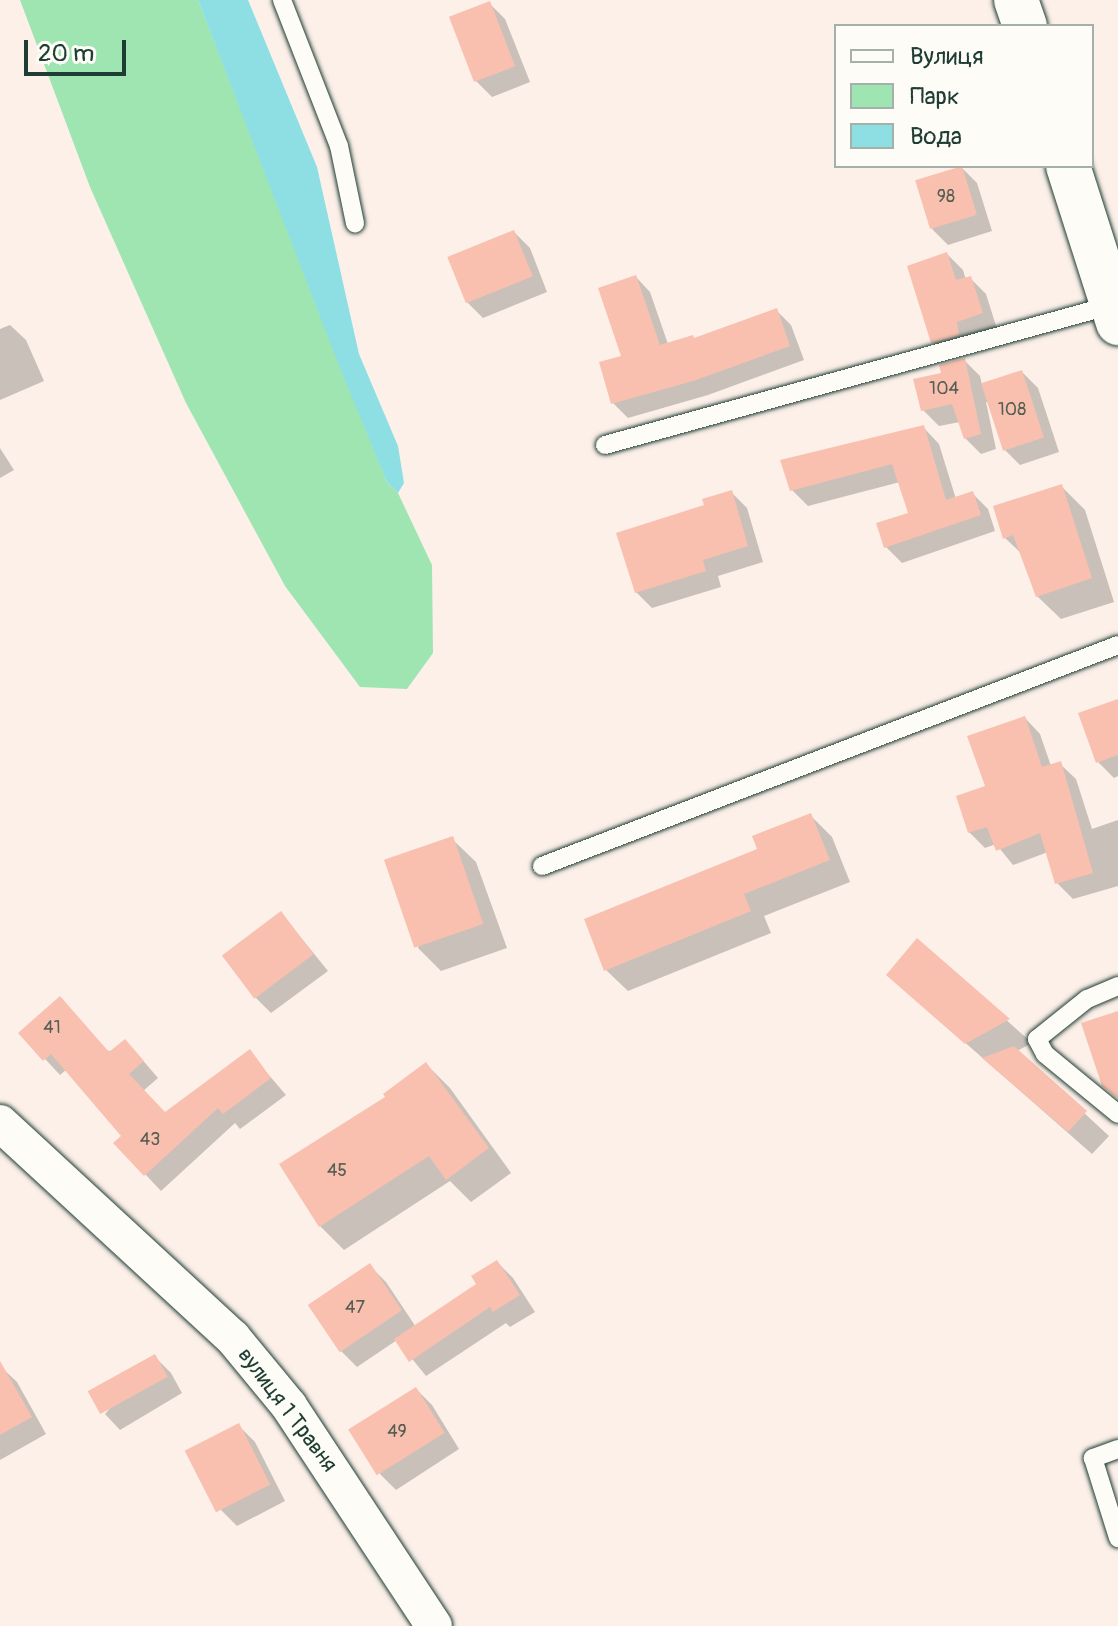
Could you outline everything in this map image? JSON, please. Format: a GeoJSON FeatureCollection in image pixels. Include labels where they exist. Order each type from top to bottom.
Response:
{"type":"FeatureCollection","features":[{"type":"Feature","properties":{"kind":"main road"},"geometry":{"type":"LineString","coordinates":[[1016,0],[1024,24]]}},
{"type":"Feature","properties":{"kind":"main road"},"geometry":{"type":"LineString","coordinates":[[1069,168],[1115,314]]}},
{"type":"Feature","properties":{"kind":"street","name":"вулиця 1 Травня"},"geometry":{"type":"LineString","coordinates":[[0,1123],[233,1338],[289,1406],[434,1626]]}},
{"type":"Feature","properties":{"kind":"lane"},"geometry":{"type":"LineString","coordinates":[[282,0],[339,146],[355,223]]}},
{"type":"Feature","properties":{"kind":"lane"},"geometry":{"type":"LineString","coordinates":[[605,445],[1115,314]]}},
{"type":"Feature","properties":{"kind":"lane"},"geometry":{"type":"LineString","coordinates":[[542,866],[1118,645]]}},
{"type":"Feature","properties":{"kind":"lane"},"geometry":{"type":"LineString","coordinates":[[1118,986],[1087,999],[1037,1039],[1045,1054],[1118,1114]]}},
{"type":"Feature","properties":{"kind":"lane"},"geometry":{"type":"LineString","coordinates":[[1118,1449],[1093,1458],[1118,1538]]}},
{"type":"Feature","properties":{"kind":"green space"},"geometry":{"type":"Polygon","coordinates":[[[20,0],[198,0],[387,482],[398,493],[432,565],[433,653],[407,689],[360,687],[285,586],[186,403],[90,187],[20,0]]]}},
{"type":"Feature","properties":{"kind":"water"},"geometry":{"type":"Polygon","coordinates":[[[198,0],[248,0],[317,167],[359,354],[398,446],[404,483],[398,493],[387,482],[338,363],[198,0]]]}},
{"type":"Feature","properties":{"kind":"building"},"geometry":{"type":"Polygon","coordinates":[[[490,1],[515,66],[474,82],[449,17],[490,1]]]}},
{"type":"Feature","properties":{"kind":"building"},"geometry":{"type":"Polygon","coordinates":[[[963,168],[977,215],[930,229],[915,180],[963,168]]]}},
{"type":"Feature","properties":{"kind":"building"},"geometry":{"type":"Polygon","coordinates":[[[514,230],[533,276],[466,303],[447,257],[514,230]]]}},
{"type":"Feature","properties":{"kind":"building"},"geometry":{"type":"Polygon","coordinates":[[[947,252],[956,280],[971,276],[983,313],[957,322],[959,335],[931,343],[907,266],[947,252]]]}},
{"type":"Feature","properties":{"kind":"building"},"geometry":{"type":"Polygon","coordinates":[[[636,275],[660,345],[693,335],[694,338],[777,308],[790,346],[693,381],[611,404],[599,362],[621,356],[598,288],[636,275]]]}},
{"type":"Feature","properties":{"kind":"building"},"geometry":{"type":"Polygon","coordinates":[[[965,358],[981,434],[964,439],[952,404],[921,411],[913,379],[941,373],[939,365],[965,358]]]}},
{"type":"Feature","properties":{"kind":"building"},"geometry":{"type":"Polygon","coordinates":[[[1022,370],[1044,438],[1003,451],[981,383],[1022,370]]]}},
{"type":"Feature","properties":{"kind":"building"},"geometry":{"type":"Polygon","coordinates":[[[924,425],[946,500],[973,491],[981,515],[884,548],[876,523],[908,513],[892,464],[790,491],[780,460],[924,425]]]}},
{"type":"Feature","properties":{"kind":"building"},"geometry":{"type":"Polygon","coordinates":[[[1062,484],[1092,578],[1036,597],[1013,535],[1003,539],[993,506],[1062,484]]]}},
{"type":"Feature","properties":{"kind":"building"},"geometry":{"type":"Polygon","coordinates":[[[732,490],[748,546],[703,560],[706,571],[635,593],[616,533],[704,505],[702,499],[732,490]]]}},
{"type":"Feature","properties":{"kind":"building"},"geometry":{"type":"Polygon","coordinates":[[[1118,699],[1118,755],[1096,763],[1078,713],[1118,699]]]}},
{"type":"Feature","properties":{"kind":"building"},"geometry":{"type":"Polygon","coordinates":[[[1025,716],[1042,767],[1061,761],[1093,873],[1055,884],[1040,833],[996,851],[987,827],[968,833],[956,796],[985,786],[967,736],[1025,716]]]}},
{"type":"Feature","properties":{"kind":"building"},"geometry":{"type":"Polygon","coordinates":[[[811,813],[830,860],[744,894],[751,911],[604,971],[584,919],[757,849],[752,836],[811,813]]]}},
{"type":"Feature","properties":{"kind":"building"},"geometry":{"type":"Polygon","coordinates":[[[453,836],[483,924],[414,948],[384,860],[453,836]]]}},
{"type":"Feature","properties":{"kind":"building"},"geometry":{"type":"Polygon","coordinates":[[[281,911],[313,954],[254,999],[222,956],[281,911]]]}},
{"type":"Feature","properties":{"kind":"building"},"geometry":{"type":"Polygon","coordinates":[[[917,938],[1010,1019],[965,1044],[886,975],[917,938]]]}},
{"type":"Feature","properties":{"kind":"building"},"geometry":{"type":"Polygon","coordinates":[[[60,996],[109,1052],[125,1039],[144,1061],[129,1074],[165,1112],[250,1049],[271,1078],[223,1114],[218,1108],[144,1176],[113,1143],[121,1136],[51,1054],[43,1061],[18,1033],[60,996]]]}},
{"type":"Feature","properties":{"kind":"building"},"geometry":{"type":"Polygon","coordinates":[[[1118,1011],[1118,1098],[1102,1086],[1081,1023],[1118,1011]]]}},
{"type":"Feature","properties":{"kind":"building"},"geometry":{"type":"Polygon","coordinates":[[[1014,1046],[1087,1111],[1068,1132],[982,1058],[1014,1046]]]}},
{"type":"Feature","properties":{"kind":"building"},"geometry":{"type":"Polygon","coordinates":[[[426,1062],[489,1148],[446,1180],[429,1156],[319,1227],[279,1164],[385,1097],[383,1094],[426,1062]]]}},
{"type":"Feature","properties":{"kind":"building"},"geometry":{"type":"Polygon","coordinates":[[[497,1260],[520,1295],[493,1312],[490,1307],[409,1362],[394,1339],[476,1284],[471,1276],[497,1260]]]}},
{"type":"Feature","properties":{"kind":"building"},"geometry":{"type":"Polygon","coordinates":[[[370,1263],[402,1310],[340,1352],[308,1305],[370,1263]]]}},
{"type":"Feature","properties":{"kind":"building"},"geometry":{"type":"Polygon","coordinates":[[[155,1354],[168,1377],[100,1414],[88,1391],[155,1354]]]}},
{"type":"Feature","properties":{"kind":"building"},"geometry":{"type":"Polygon","coordinates":[[[0,1361],[32,1417],[0,1435],[0,1361]]]}},
{"type":"Feature","properties":{"kind":"building"},"geometry":{"type":"Polygon","coordinates":[[[416,1387],[445,1433],[377,1475],[348,1429],[416,1387]]]}},
{"type":"Feature","properties":{"kind":"building"},"geometry":{"type":"Polygon","coordinates":[[[239,1423],[270,1484],[216,1512],[185,1451],[239,1423]]]}}]}
